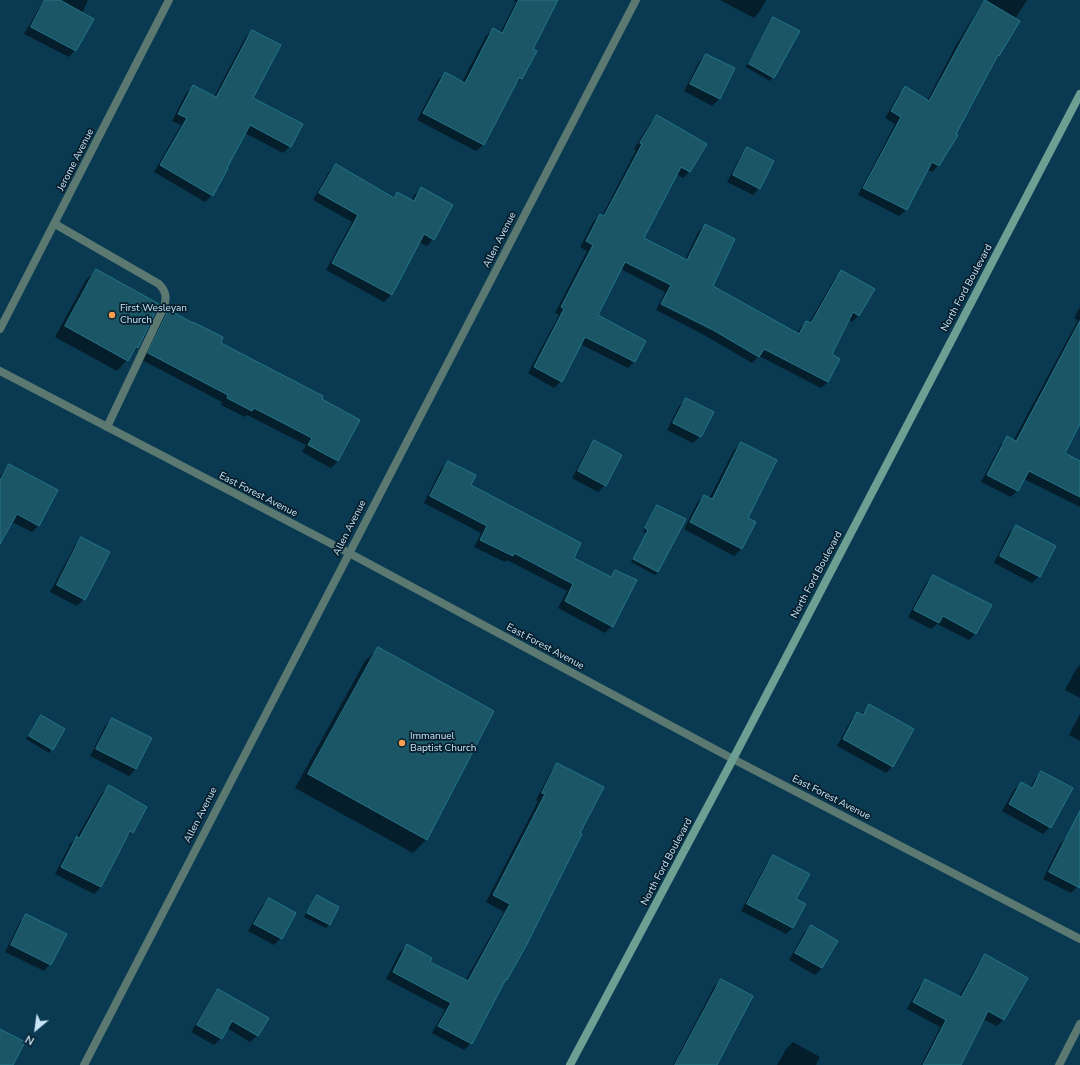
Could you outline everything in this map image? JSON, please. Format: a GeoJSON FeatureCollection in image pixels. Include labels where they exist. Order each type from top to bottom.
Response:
{"type":"FeatureCollection","features":[{"type":"Feature","properties":{"kind":"main road","name":"North Ford Boulevard"},"geometry":{"type":"LineString","coordinates":[[570,1065],[733,759],[1080,94]]}},
{"type":"Feature","properties":{"kind":"street","name":"Jerome Avenue"},"geometry":{"type":"LineString","coordinates":[[0,329],[55,224],[168,0]]}},
{"type":"Feature","properties":{"kind":"street","name":"Allen Avenue"},"geometry":{"type":"LineString","coordinates":[[84,1065],[636,0]]}},
{"type":"Feature","properties":{"kind":"street"},"geometry":{"type":"LineString","coordinates":[[55,224],[159,284],[165,290],[166,299],[164,307],[106,427]]}},
{"type":"Feature","properties":{"kind":"street","name":"East Forest Avenue"},"geometry":{"type":"LineString","coordinates":[[0,371],[349,553],[733,759],[1080,939]]}},
{"type":"Feature","properties":{"kind":"street"},"geometry":{"type":"LineString","coordinates":[[1059,1065],[1080,1024]]}},
{"type":"Feature","properties":{"kind":"building"},"geometry":{"type":"Polygon","coordinates":[[[45,0],[60,0],[94,19],[76,51],[31,27],[45,0]]]}},
{"type":"Feature","properties":{"kind":"building"},"geometry":{"type":"Polygon","coordinates":[[[519,0],[558,0],[533,49],[537,51],[522,79],[519,78],[484,145],[423,113],[445,72],[465,83],[493,28],[502,33],[519,0]]]}},
{"type":"Feature","properties":{"kind":"building"},"geometry":{"type":"Polygon","coordinates":[[[985,0],[1020,21],[999,56],[998,55],[956,134],[958,135],[939,166],[932,162],[907,210],[863,188],[901,117],[891,111],[905,86],[929,101],[985,0]]]}},
{"type":"Feature","properties":{"kind":"building"},"geometry":{"type":"Polygon","coordinates":[[[773,17],[800,31],[774,78],[749,64],[773,17]]]}},
{"type":"Feature","properties":{"kind":"building"},"geometry":{"type":"Polygon","coordinates":[[[252,30],[281,45],[253,98],[303,124],[291,147],[250,125],[213,196],[160,165],[187,118],[178,114],[193,85],[216,97],[252,30]]]}},
{"type":"Feature","properties":{"kind":"building"},"geometry":{"type":"Polygon","coordinates":[[[706,54],[735,68],[720,99],[690,84],[706,54]]]}},
{"type":"Feature","properties":{"kind":"building"},"geometry":{"type":"Polygon","coordinates":[[[657,115],[707,144],[690,172],[681,167],[644,238],[687,260],[705,224],[735,239],[713,286],[799,334],[806,321],[811,323],[841,270],[875,289],[859,316],[853,312],[832,354],[840,359],[828,382],[764,349],[759,357],[713,330],[661,304],[671,285],[625,262],[598,315],[646,341],[635,362],[585,337],[562,382],[534,367],[564,309],[561,307],[593,245],[586,241],[600,214],[604,216],[642,144],[640,143],[657,115]]]}},
{"type":"Feature","properties":{"kind":"building"},"geometry":{"type":"Polygon","coordinates":[[[747,147],[774,161],[760,189],[733,175],[747,147]]]}},
{"type":"Feature","properties":{"kind":"building"},"geometry":{"type":"Polygon","coordinates":[[[336,164],[394,198],[397,192],[414,201],[421,187],[453,205],[434,240],[424,234],[392,295],[332,263],[358,215],[319,193],[336,164]]]}},
{"type":"Feature","properties":{"kind":"building","name":"First Wesleyan Church"},"geometry":{"type":"Polygon","coordinates":[[[96,269],[159,304],[138,348],[136,347],[128,361],[65,326],[96,269]]]}},
{"type":"Feature","properties":{"kind":"building"},"geometry":{"type":"Polygon","coordinates":[[[169,310],[223,337],[221,343],[323,396],[322,399],[360,420],[338,461],[308,445],[312,438],[254,408],[252,411],[227,398],[228,395],[148,353],[169,310]]]}},
{"type":"Feature","properties":{"kind":"building"},"geometry":{"type":"Polygon","coordinates":[[[1080,321],[1080,424],[1065,453],[1080,461],[1080,497],[1029,471],[1018,491],[987,475],[1007,436],[1016,441],[1080,321]]]}},
{"type":"Feature","properties":{"kind":"building"},"geometry":{"type":"Polygon","coordinates":[[[686,398],[714,412],[701,437],[673,423],[686,398]]]}},
{"type":"Feature","properties":{"kind":"building"},"geometry":{"type":"Polygon","coordinates":[[[594,440],[622,455],[606,486],[578,471],[594,440]]]}},
{"type":"Feature","properties":{"kind":"building"},"geometry":{"type":"Polygon","coordinates":[[[741,442],[777,460],[748,518],[756,522],[742,549],[690,522],[704,495],[712,499],[741,442]]]}},
{"type":"Feature","properties":{"kind":"building"},"geometry":{"type":"Polygon","coordinates":[[[448,461],[476,475],[471,485],[581,543],[574,558],[611,577],[615,570],[637,580],[613,627],[565,601],[573,584],[514,553],[513,556],[480,540],[487,526],[430,496],[448,461]]]}},
{"type":"Feature","properties":{"kind":"building"},"geometry":{"type":"Polygon","coordinates":[[[9,464],[58,490],[39,526],[17,514],[0,544],[0,481],[9,464]]]}},
{"type":"Feature","properties":{"kind":"building"},"geometry":{"type":"Polygon","coordinates":[[[657,505],[686,519],[658,572],[633,559],[648,530],[645,528],[657,505]]]}},
{"type":"Feature","properties":{"kind":"building"},"geometry":{"type":"Polygon","coordinates":[[[1016,525],[1056,546],[1040,577],[1000,556],[1016,525]]]}},
{"type":"Feature","properties":{"kind":"building"},"geometry":{"type":"Polygon","coordinates":[[[81,537],[110,552],[85,600],[57,585],[81,537]]]}},
{"type":"Feature","properties":{"kind":"building"},"geometry":{"type":"Polygon","coordinates":[[[933,575],[992,605],[976,634],[943,616],[939,623],[914,610],[933,575]]]}},
{"type":"Feature","properties":{"kind":"building","name":"Immanuel Baptist Church"},"geometry":{"type":"Polygon","coordinates":[[[378,647],[494,711],[427,840],[308,774],[378,647]]]}},
{"type":"Feature","properties":{"kind":"building"},"geometry":{"type":"Polygon","coordinates":[[[869,704],[914,729],[893,767],[843,739],[857,712],[863,715],[869,704]]]}},
{"type":"Feature","properties":{"kind":"building"},"geometry":{"type":"Polygon","coordinates":[[[41,715],[65,729],[53,750],[29,736],[41,715]]]}},
{"type":"Feature","properties":{"kind":"building"},"geometry":{"type":"Polygon","coordinates":[[[112,718],[152,738],[136,769],[96,749],[112,718]]]}},
{"type":"Feature","properties":{"kind":"building"},"geometry":{"type":"Polygon","coordinates":[[[557,763],[604,787],[580,833],[582,834],[526,946],[507,980],[506,979],[472,1044],[438,1026],[451,1003],[393,972],[407,944],[432,958],[430,962],[468,981],[510,904],[493,895],[545,794],[542,793],[557,763]]]}},
{"type":"Feature","properties":{"kind":"building"},"geometry":{"type":"Polygon","coordinates":[[[1041,771],[1073,788],[1051,828],[1009,804],[1021,782],[1032,788],[1041,771]]]}},
{"type":"Feature","properties":{"kind":"building"},"geometry":{"type":"Polygon","coordinates":[[[109,785],[147,807],[133,833],[130,831],[101,887],[61,867],[77,836],[79,838],[109,785]]]}},
{"type":"Feature","properties":{"kind":"building"},"geometry":{"type":"Polygon","coordinates":[[[1080,811],[1080,888],[1049,872],[1080,811]]]}},
{"type":"Feature","properties":{"kind":"building"},"geometry":{"type":"Polygon","coordinates":[[[773,855],[810,874],[796,899],[806,904],[793,928],[747,904],[773,855]]]}},
{"type":"Feature","properties":{"kind":"building"},"geometry":{"type":"Polygon","coordinates":[[[317,895],[339,907],[330,925],[307,913],[317,895]]]}},
{"type":"Feature","properties":{"kind":"building"},"geometry":{"type":"Polygon","coordinates":[[[269,898],[296,913],[282,939],[254,924],[269,898]]]}},
{"type":"Feature","properties":{"kind":"building"},"geometry":{"type":"Polygon","coordinates":[[[26,914],[67,934],[51,965],[11,945],[26,914]]]}},
{"type":"Feature","properties":{"kind":"building"},"geometry":{"type":"Polygon","coordinates":[[[811,925],[838,941],[822,968],[795,953],[811,925]]]}},
{"type":"Feature","properties":{"kind":"building"},"geometry":{"type":"Polygon","coordinates":[[[985,954],[1028,978],[1004,1020],[988,1011],[961,1065],[923,1065],[946,1020],[913,1002],[925,979],[961,997],[985,954]]]}},
{"type":"Feature","properties":{"kind":"building"},"geometry":{"type":"Polygon","coordinates":[[[721,979],[753,996],[717,1065],[675,1065],[721,979]]]}},
{"type":"Feature","properties":{"kind":"building"},"geometry":{"type":"Polygon","coordinates":[[[218,989],[269,1018],[258,1036],[232,1021],[222,1039],[197,1025],[218,989]]]}},
{"type":"Feature","properties":{"kind":"building"},"geometry":{"type":"Polygon","coordinates":[[[0,1029],[25,1042],[13,1065],[0,1065],[0,1029]]]}},
{"type":"Feature","properties":{"kind":"place","name":"First Wesleyan Church"},"geometry":{"type":"Point","coordinates":[112,315]}},
{"type":"Feature","properties":{"kind":"place","name":"Immanuel Baptist Church"},"geometry":{"type":"Point","coordinates":[402,743]}}]}
